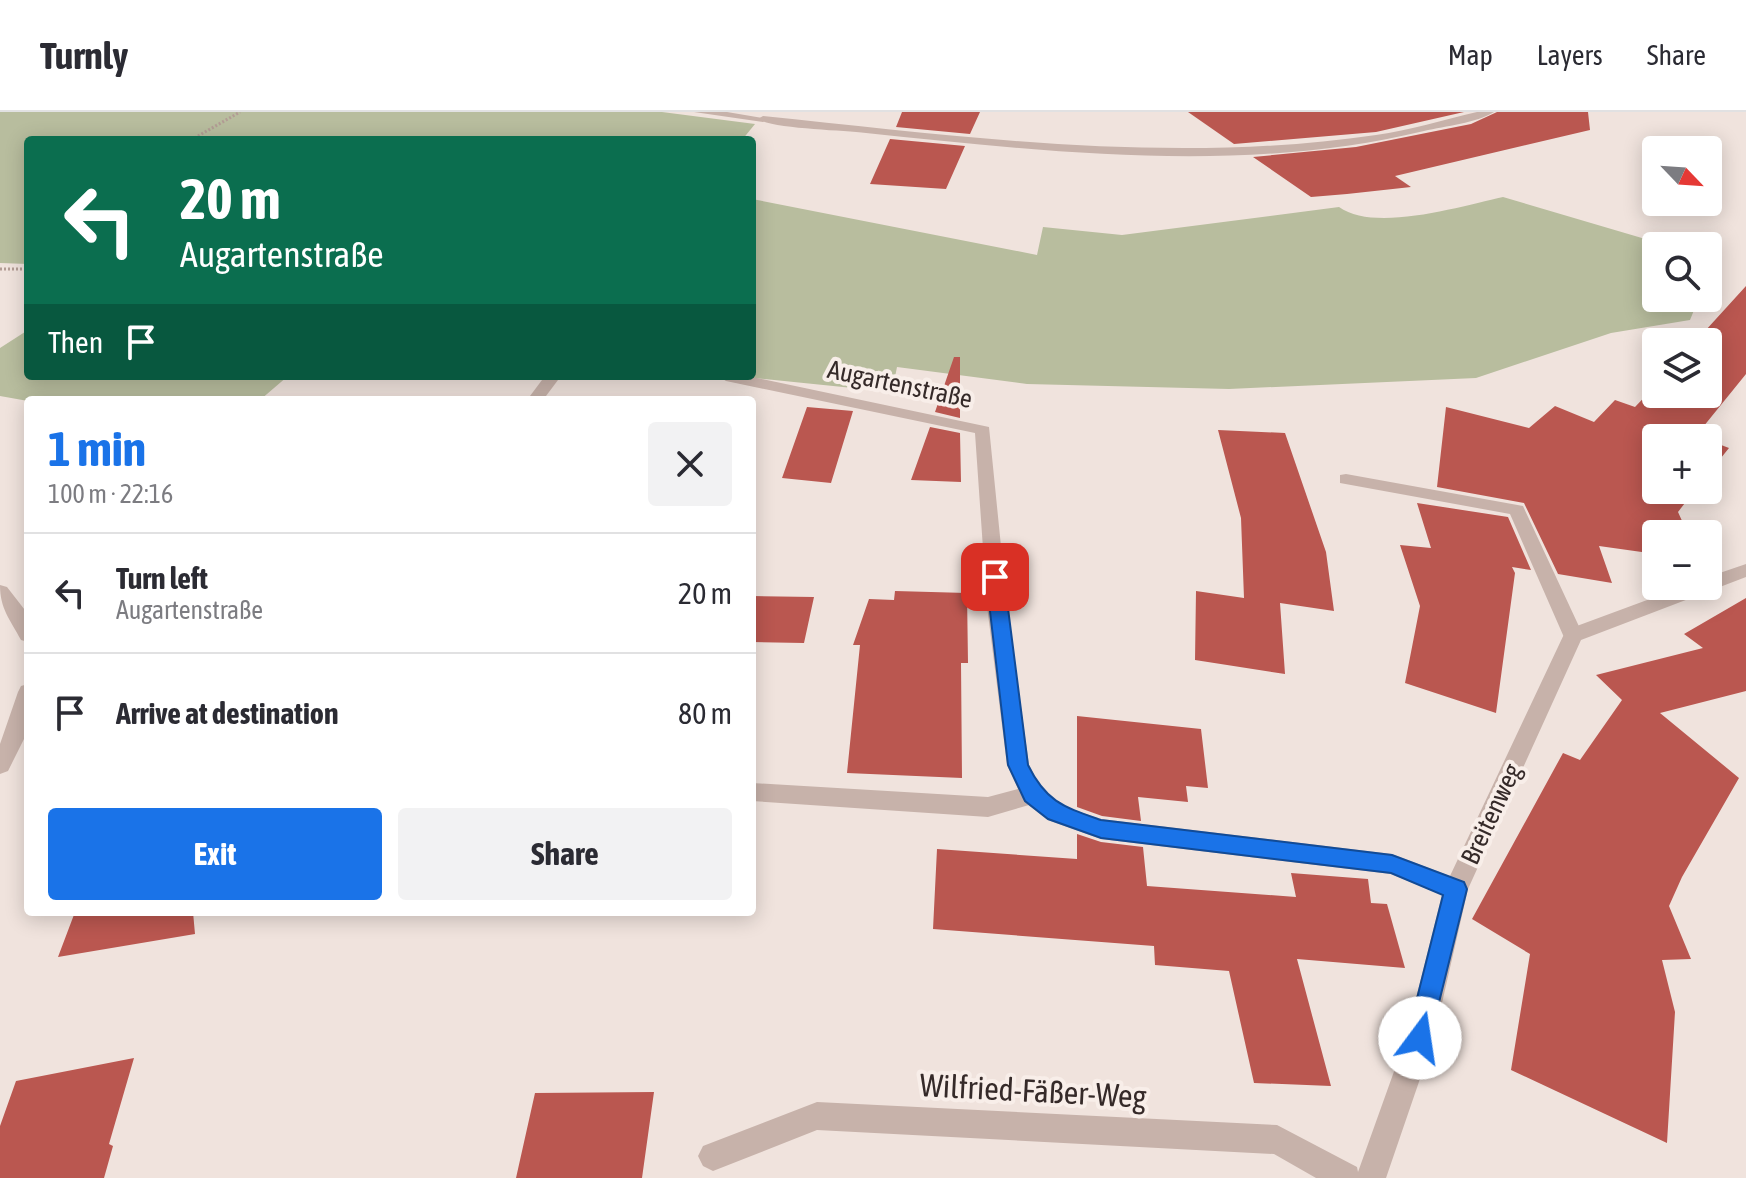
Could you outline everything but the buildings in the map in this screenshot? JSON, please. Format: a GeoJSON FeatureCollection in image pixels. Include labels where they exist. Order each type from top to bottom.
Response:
{"type":"FeatureCollection","features":[{"type":"Feature","properties":{"kind":"street"},"geometry":{"type":"LineString","coordinates":[[699,112],[1074,146],[1266,149],[1377,138],[1489,112]]}},
{"type":"Feature","properties":{"kind":"street","name":"Augartenstraße"},"geometry":{"type":"LineString","coordinates":[[745,380],[983,430],[997,606],[1016,751],[1018,765],[1032,795]]}},
{"type":"Feature","properties":{"kind":"street"},"geometry":{"type":"LineString","coordinates":[[1346,479],[1517,510],[1573,635],[1666,600]]}},
{"type":"Feature","properties":{"kind":"street"},"geometry":{"type":"LineString","coordinates":[[1722,579],[1746,570]]}},
{"type":"Feature","properties":{"kind":"street"},"geometry":{"type":"LineString","coordinates":[[0,592],[24,622]]}},
{"type":"Feature","properties":{"kind":"street","name":"Breitenweg"},"geometry":{"type":"LineString","coordinates":[[1371,1178],[1420,1038],[1456,889],[1573,635]]}},
{"type":"Feature","properties":{"kind":"street"},"geometry":{"type":"LineString","coordinates":[[0,765],[22,731]]}},
{"type":"Feature","properties":{"kind":"street"},"geometry":{"type":"LineString","coordinates":[[756,792],[988,807],[1032,795],[1056,813],[1101,829],[1392,864],[1456,889]]}},
{"type":"Feature","properties":{"kind":"street","name":"Wilfried-Fäßer-Weg"},"geometry":{"type":"LineString","coordinates":[[713,1156],[817,1116],[1277,1140],[1346,1178]]}},
{"type":"Feature","properties":{"kind":"path"},"geometry":{"type":"LineString","coordinates":[[198,136],[240,112]]}},
{"type":"Feature","properties":{"kind":"path"},"geometry":{"type":"LineString","coordinates":[[0,269],[24,269]]}},
{"type":"Feature","properties":{"kind":"green space"},"geometry":{"type":"Polygon","coordinates":[[[0,112],[662,112],[755,124],[745,136],[24,136],[24,264],[0,263],[0,112]]]}},
{"type":"Feature","properties":{"kind":"green space"},"geometry":{"type":"Polygon","coordinates":[[[1503,197],[1642,238],[1642,312],[1693,312],[1690,320],[1611,333],[1476,378],[1229,389],[1027,384],[897,367],[892,392],[756,378],[756,200],[1037,255],[1043,227],[1122,235],[1339,207],[1374,218],[1419,215],[1503,197]]]}},
{"type":"Feature","properties":{"kind":"green space"},"geometry":{"type":"Polygon","coordinates":[[[24,333],[24,380],[283,380],[265,396],[24,396],[24,400],[0,396],[0,348],[24,333]]]}},
{"type":"Feature","properties":{"kind":"route"},"geometry":{"type":"LineString","coordinates":[[995,577],[1018,765],[1032,795],[1056,813],[1101,829],[1392,864],[1456,889],[1420,1038]]}}]}
